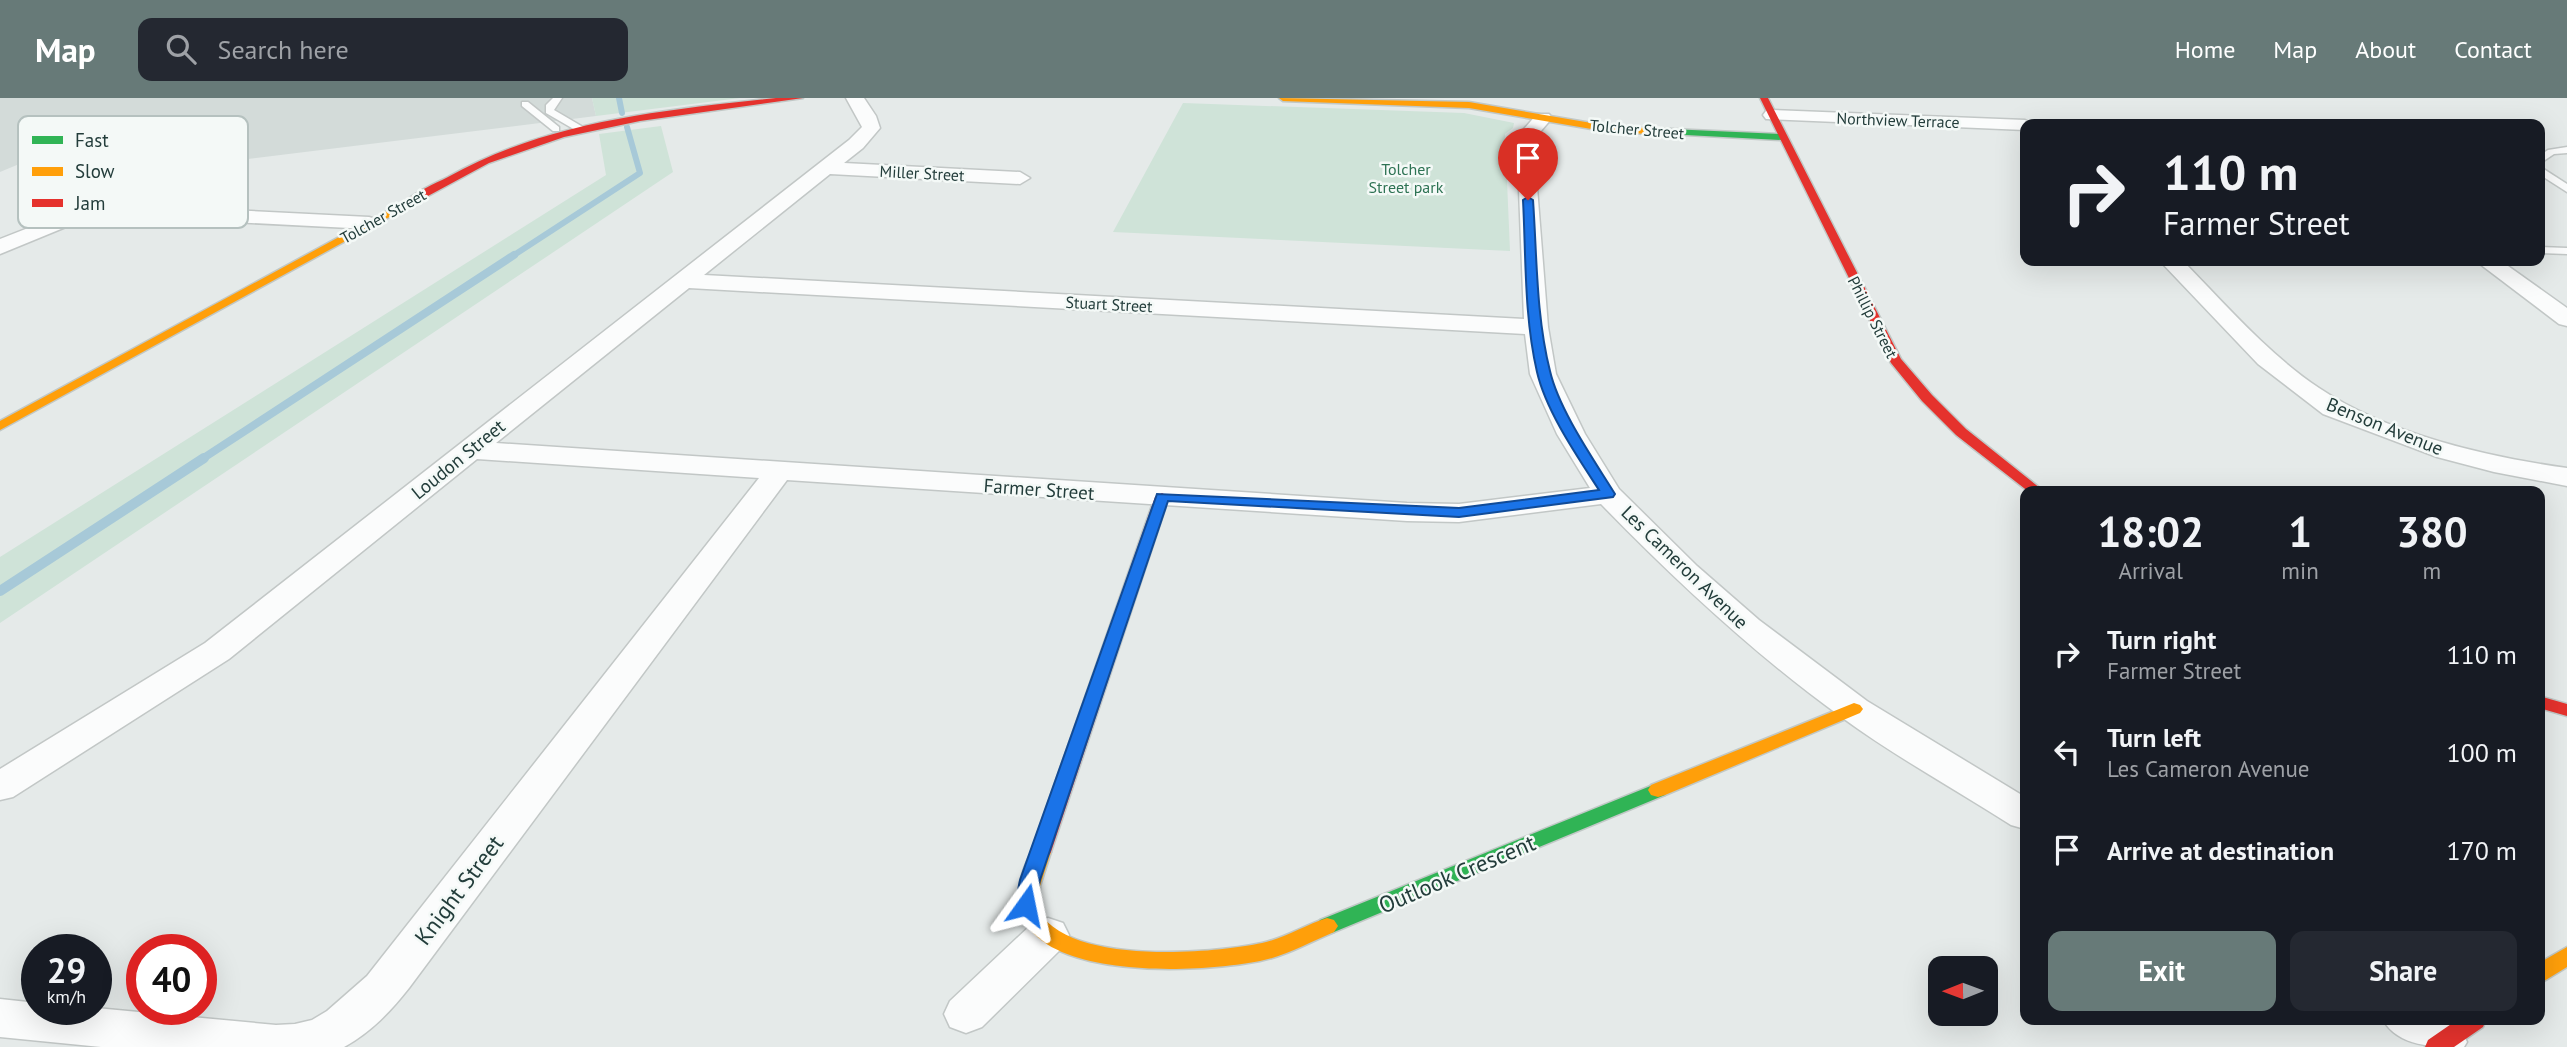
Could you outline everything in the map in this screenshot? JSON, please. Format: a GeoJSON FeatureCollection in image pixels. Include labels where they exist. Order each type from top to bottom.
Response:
{"type":"FeatureCollection","features":[{"type":"Feature","properties":{"kind":"street","name":"Tolcher Street"},"geometry":{"type":"LineString","coordinates":[[0,426],[485,161],[572,132],[643,118],[796,98]]}},
{"type":"Feature","properties":{"kind":"street","name":"Loudon Street"},"geometry":{"type":"LineString","coordinates":[[0,787],[217,651],[856,144],[871,128],[867,116],[855,98]]}},
{"type":"Feature","properties":{"kind":"street","name":"Tolcher Street"},"geometry":{"type":"LineString","coordinates":[[1283,98],[1469,105],[1634,131],[1782,137]]}},
{"type":"Feature","properties":{"kind":"street","name":"Northview Terrace"},"geometry":{"type":"LineString","coordinates":[[1768,106],[2020,125]]}},
{"type":"Feature","properties":{"kind":"street","name":"Phillip Street"},"geometry":{"type":"LineString","coordinates":[[1768,106],[1895,360],[1918,391],[1947,422],[1995,462],[2029,486]]}},
{"type":"Feature","properties":{"kind":"street","name":"Les Cameron Avenue"},"geometry":{"type":"LineString","coordinates":[[1543,118],[1526,137],[1525,149],[1536,327],[1544,374],[1571,435],[1608,494],[1686,573],[1746,627],[1854,709],[2020,811]]}},
{"type":"Feature","properties":{"kind":"street","name":"Miller Street"},"geometry":{"type":"LineString","coordinates":[[824,169],[1020,178]]}},
{"type":"Feature","properties":{"kind":"street"},"geometry":{"type":"LineString","coordinates":[[248,217],[369,223]]}},
{"type":"Feature","properties":{"kind":"street"},"geometry":{"type":"LineString","coordinates":[[0,247],[46,228]]}},
{"type":"Feature","properties":{"kind":"street","name":"Benson Avenue"},"geometry":{"type":"LineString","coordinates":[[2176,266],[2251,345],[2287,377],[2333,409],[2401,437],[2471,460],[2567,477]]}},
{"type":"Feature","properties":{"kind":"street"},"geometry":{"type":"LineString","coordinates":[[2494,266],[2567,319]]}},
{"type":"Feature","properties":{"kind":"street","name":"Stuart Street"},"geometry":{"type":"LineString","coordinates":[[681,281],[1536,327]]}},
{"type":"Feature","properties":{"kind":"street","name":"Farmer Street"},"geometry":{"type":"LineString","coordinates":[[470,450],[1162,497],[1459,513],[1608,494]]}},
{"type":"Feature","properties":{"kind":"street","name":"Knight Street"},"geometry":{"type":"LineString","coordinates":[[0,1018],[276,1045],[315,1039],[348,1022],[378,995],[779,471]]}},
{"type":"Feature","properties":{"kind":"street","name":"Outlook Crescent"},"geometry":{"type":"LineString","coordinates":[[1162,497],[1030,880],[1027,911],[1048,934],[1066,946],[1085,953],[1153,960],[1230,958],[1266,951],[1854,709]]}},
{"type":"Feature","properties":{"kind":"street"},"geometry":{"type":"LineString","coordinates":[[2545,704],[2567,710]]}},
{"type":"Feature","properties":{"kind":"street"},"geometry":{"type":"LineString","coordinates":[[967,1014],[1048,934]]}},
{"type":"Feature","properties":{"kind":"street"},"geometry":{"type":"LineString","coordinates":[[2545,971],[2567,956]]}},
{"type":"Feature","properties":{"kind":"street"},"geometry":{"type":"LineString","coordinates":[[2419,1025],[2451,1036]]}},
{"type":"Feature","properties":{"kind":"lane"},"geometry":{"type":"LineString","coordinates":[[523,100],[545,103],[558,98]]}},
{"type":"Feature","properties":{"kind":"lane"},"geometry":{"type":"LineString","coordinates":[[558,98],[550,105],[549,111],[572,132]]}},
{"type":"Feature","properties":{"kind":"lane"},"geometry":{"type":"LineString","coordinates":[[523,100],[532,107],[536,115],[572,132]]}},
{"type":"Feature","properties":{"kind":"lane"},"geometry":{"type":"LineString","coordinates":[[2545,156],[2551,152],[2567,150]]}},
{"type":"Feature","properties":{"kind":"lane"},"geometry":{"type":"LineString","coordinates":[[2545,175],[2567,189]]}},
{"type":"Feature","properties":{"kind":"lane"},"geometry":{"type":"LineString","coordinates":[[2545,250],[2567,251]]}},
{"type":"Feature","properties":{"kind":"shaded area"},"geometry":{"type":"Polygon","coordinates":[[[0,98],[592,98],[596,116],[248,159],[248,116],[18,116],[18,164],[0,172],[0,98]]]}},
{"type":"Feature","properties":{"kind":"green space"},"geometry":{"type":"Polygon","coordinates":[[[592,98],[740,98],[596,116],[592,98]]]}},
{"type":"Feature","properties":{"kind":"green space","name":"Tolcher Street park"},"geometry":{"type":"Polygon","coordinates":[[[1183,103],[1464,113],[1514,123],[1513,128],[1505,134],[1510,251],[1113,232],[1183,103]]]}},
{"type":"Feature","properties":{"kind":"green space"},"geometry":{"type":"Polygon","coordinates":[[[661,126],[673,172],[0,623],[0,557],[606,175],[599,134],[661,126]]]}},
{"type":"Feature","properties":{"kind":"waterway"},"geometry":{"type":"LineString","coordinates":[[619,98],[622,113]]}},
{"type":"Feature","properties":{"kind":"waterway"},"geometry":{"type":"LineString","coordinates":[[511,257],[640,173],[627,127]]}},
{"type":"Feature","properties":{"kind":"waterway"},"geometry":{"type":"LineString","coordinates":[[202,459],[514,255]]}},
{"type":"Feature","properties":{"kind":"waterway"},"geometry":{"type":"LineString","coordinates":[[0,591],[204,458]]}},
{"type":"Feature","properties":{"kind":"traffic: fast"},"geometry":{"type":"LineString","coordinates":[[1670,132],[1782,137]]}},
{"type":"Feature","properties":{"kind":"traffic: fast"},"geometry":{"type":"LineString","coordinates":[[1327,926],[1658,790]]}},
{"type":"Feature","properties":{"kind":"traffic: slow"},"geometry":{"type":"LineString","coordinates":[[1283,98],[1469,105],[1609,129],[1670,132]]}},
{"type":"Feature","properties":{"kind":"traffic: slow"},"geometry":{"type":"LineString","coordinates":[[0,426],[411,201]]}},
{"type":"Feature","properties":{"kind":"traffic: slow"},"geometry":{"type":"LineString","coordinates":[[1658,790],[1854,709]]}},
{"type":"Feature","properties":{"kind":"traffic: slow"},"geometry":{"type":"LineString","coordinates":[[1041,852],[1028,894],[1029,911],[1032,919],[1048,936],[1073,948],[1139,959],[1209,959],[1270,950],[1327,926]]}},
{"type":"Feature","properties":{"kind":"traffic: slow"},"geometry":{"type":"LineString","coordinates":[[2545,971],[2567,956]]}},
{"type":"Feature","properties":{"kind":"traffic: jam"},"geometry":{"type":"LineString","coordinates":[[411,201],[486,161],[523,146],[562,135],[640,118],[799,98]]}},
{"type":"Feature","properties":{"kind":"traffic: jam"},"geometry":{"type":"LineString","coordinates":[[1764,98],[1895,360],[1961,432],[2030,486]]}},
{"type":"Feature","properties":{"kind":"traffic: jam"},"geometry":{"type":"LineString","coordinates":[[1041,852],[1162,497]]}},
{"type":"Feature","properties":{"kind":"traffic: jam"},"geometry":{"type":"LineString","coordinates":[[2545,704],[2567,710]]}},
{"type":"Feature","properties":{"kind":"traffic: jam"},"geometry":{"type":"LineString","coordinates":[[2436,1047],[2468,1025]]}},
{"type":"Feature","properties":{"kind":"route"},"geometry":{"type":"LineString","coordinates":[[1026,905],[1030,880],[1162,497],[1459,513],[1608,494],[1571,435],[1544,374],[1536,327],[1528,200]]}}]}
